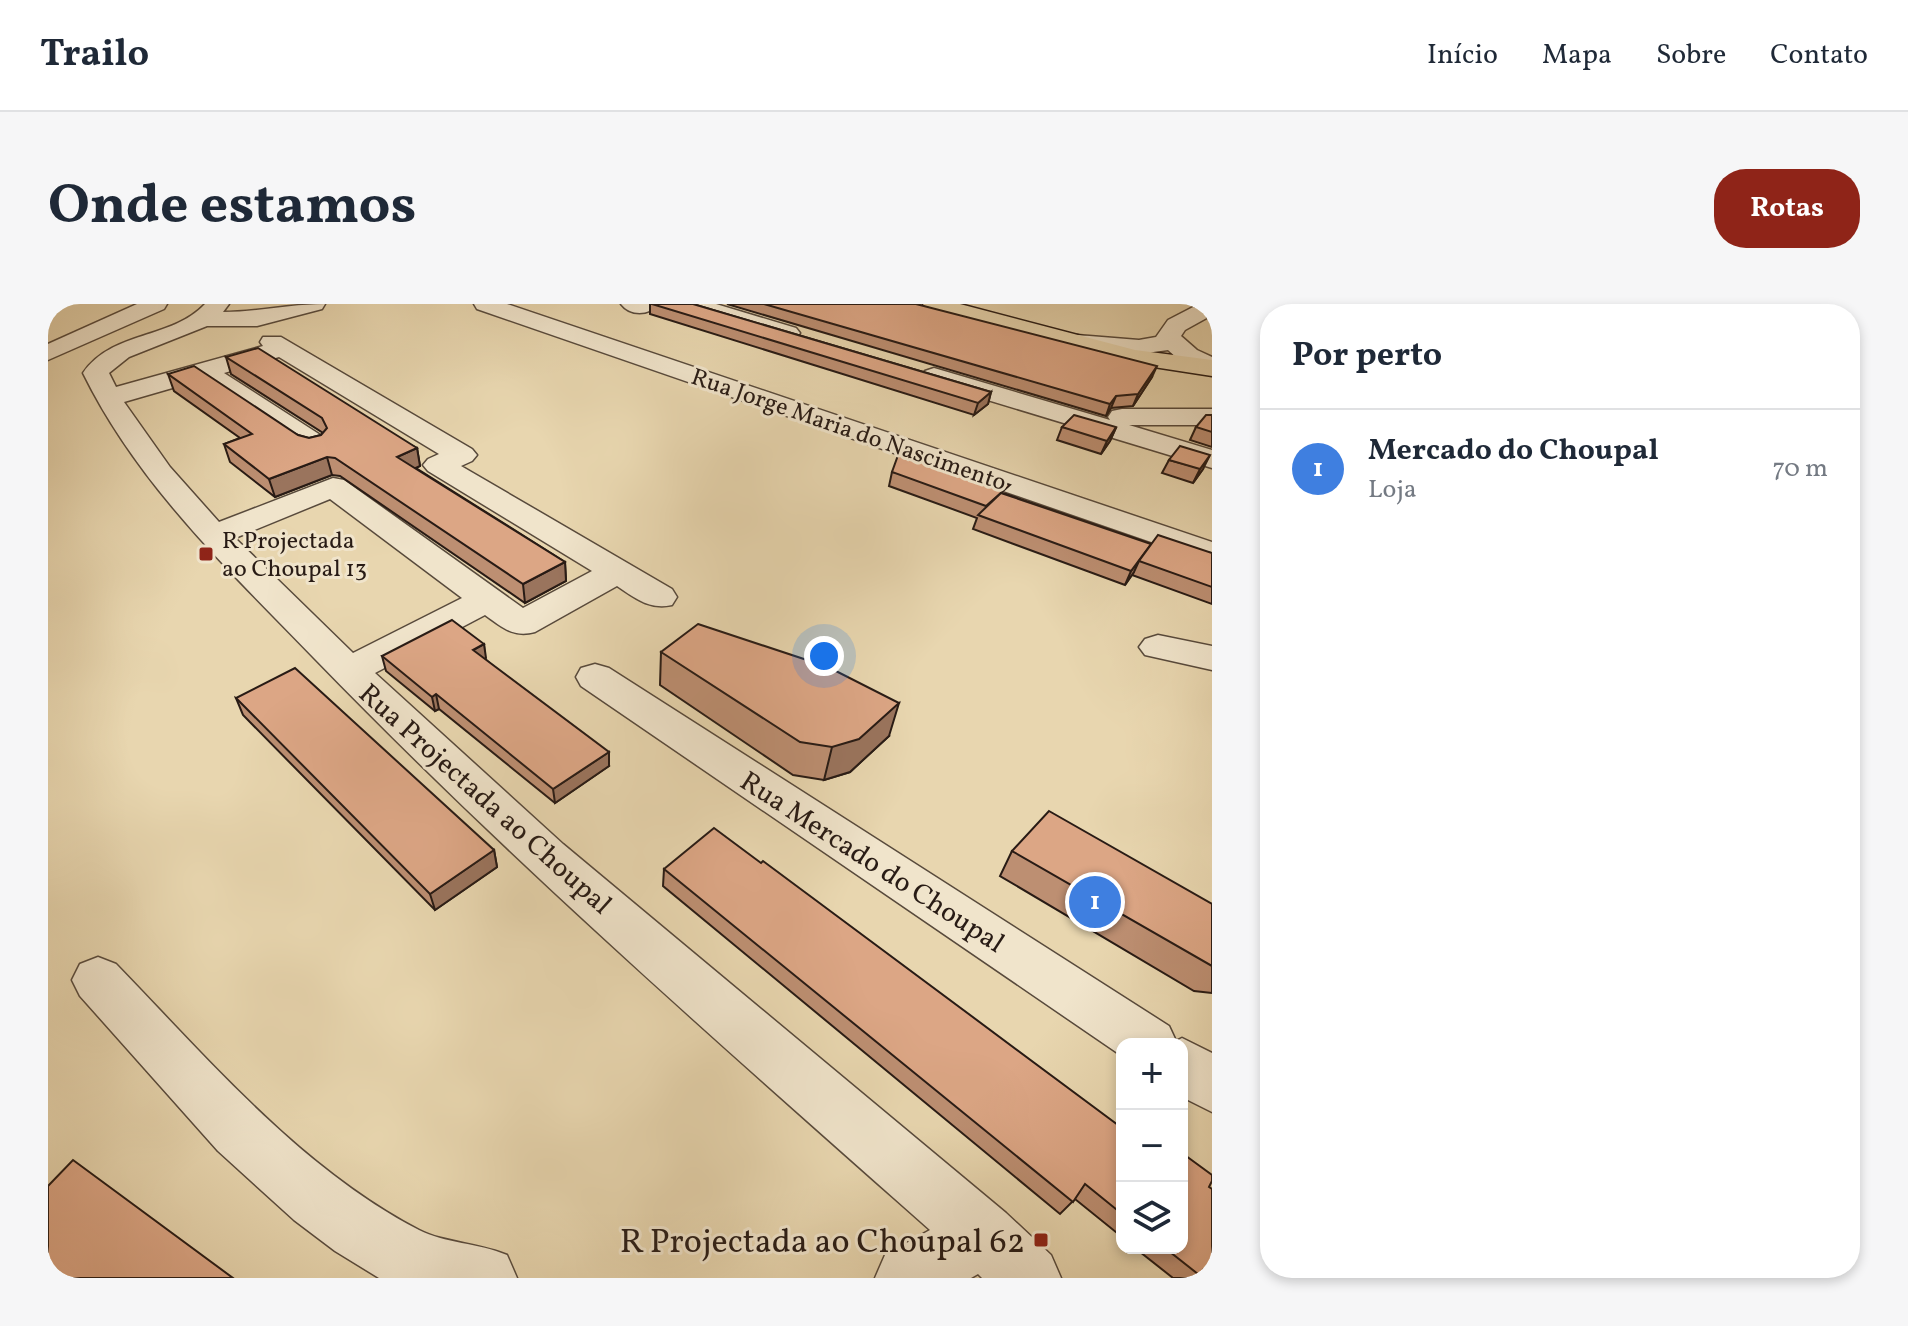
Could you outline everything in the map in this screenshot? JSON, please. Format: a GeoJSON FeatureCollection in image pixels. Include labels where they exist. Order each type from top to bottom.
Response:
{"type":"FeatureCollection","features":[{"type":"Feature","properties":{"kind":"main road"},"geometry":{"type":"LineString","coordinates":[[934,304],[1134,357],[1202,379]]}},
{"type":"Feature","properties":{"kind":"street"},"geometry":{"type":"LineString","coordinates":[[48,353],[156,304]]}},
{"type":"Feature","properties":{"kind":"street"},"geometry":{"type":"LineString","coordinates":[[211,312],[257,319],[314,304]]}},
{"type":"Feature","properties":{"kind":"street","name":"Rua Jorge Maria do Nascimento"},"geometry":{"type":"LineString","coordinates":[[485,304],[1212,553]]}},
{"type":"Feature","properties":{"kind":"street"},"geometry":{"type":"LineString","coordinates":[[632,304],[641,307],[647,304]]}},
{"type":"Feature","properties":{"kind":"street"},"geometry":{"type":"LineString","coordinates":[[712,306],[819,342]]}},
{"type":"Feature","properties":{"kind":"street"},"geometry":{"type":"LineString","coordinates":[[1157,308],[1202,310]]}},
{"type":"Feature","properties":{"kind":"street"},"geometry":{"type":"LineString","coordinates":[[1202,310],[1170,331],[1168,337],[1202,379]]}},
{"type":"Feature","properties":{"kind":"street","name":"Rua Projectada ao Choupal"},"geometry":{"type":"LineString","coordinates":[[211,312],[118,354],[100,366],[96,373],[108,398],[159,474],[214,535],[348,671],[614,916],[984,1235],[1028,1278]]}},
{"type":"Feature","properties":{"kind":"street"},"geometry":{"type":"LineString","coordinates":[[1077,342],[1129,347],[1202,379]]}},
{"type":"Feature","properties":{"kind":"street"},"geometry":{"type":"LineString","coordinates":[[108,398],[204,371],[278,345],[462,455],[438,465],[659,597]]}},
{"type":"Feature","properties":{"kind":"street"},"geometry":{"type":"LineString","coordinates":[[906,368],[970,376],[1012,399],[995,415],[1050,431],[1066,415],[1212,459]]}},
{"type":"Feature","properties":{"kind":"street"},"geometry":{"type":"LineString","coordinates":[[204,371],[315,444]]}},
{"type":"Feature","properties":{"kind":"street"},"geometry":{"type":"LineString","coordinates":[[1102,426],[1202,379]]}},
{"type":"Feature","properties":{"kind":"street"},"geometry":{"type":"LineString","coordinates":[[279,446],[522,624],[617,572]]}},
{"type":"Feature","properties":{"kind":"street"},"geometry":{"type":"LineString","coordinates":[[214,535],[333,487]]}},
{"type":"Feature","properties":{"kind":"street"},"geometry":{"type":"LineString","coordinates":[[348,671],[487,600]]}},
{"type":"Feature","properties":{"kind":"street"},"geometry":{"type":"LineString","coordinates":[[1158,647],[1212,658]]}},
{"type":"Feature","properties":{"kind":"street","name":"Rua Mercado do Choupal"},"geometry":{"type":"LineString","coordinates":[[595,677],[1141,1038]]}},
{"type":"Feature","properties":{"kind":"street"},"geometry":{"type":"LineString","coordinates":[[98,980],[217,1107],[309,1196],[403,1257],[484,1278]]}},
{"type":"Feature","properties":{"kind":"street"},"geometry":{"type":"LineString","coordinates":[[1188,1069],[1212,1085]]}},
{"type":"Feature","properties":{"kind":"street"},"geometry":{"type":"LineString","coordinates":[[908,1278],[984,1235]]}},
{"type":"Feature","properties":{"kind":"building"},"geometry":{"type":"Polygon","coordinates":[[[652,304],[693,304],[991,392],[978,403],[652,304]]]}},
{"type":"Feature","properties":{"kind":"building"},"geometry":{"type":"Polygon","coordinates":[[[764,304],[916,304],[1157,366],[1138,394],[1116,396],[1110,404],[764,304]]]}},
{"type":"Feature","properties":{"kind":"building"},"geometry":{"type":"Polygon","coordinates":[[[258,348],[417,448],[397,457],[565,562],[523,584],[335,458],[327,457],[269,479],[224,444],[252,434],[168,374],[194,366],[298,435],[309,438],[321,435],[327,428],[322,418],[226,357],[258,348]]]}},
{"type":"Feature","properties":{"kind":"building"},"geometry":{"type":"Polygon","coordinates":[[[1074,415],[1116,427],[1107,441],[1062,427],[1074,415]]]}},
{"type":"Feature","properties":{"kind":"building"},"geometry":{"type":"Polygon","coordinates":[[[1206,415],[1212,415],[1212,432],[1196,427],[1206,415]]]}},
{"type":"Feature","properties":{"kind":"building"},"geometry":{"type":"Polygon","coordinates":[[[1180,446],[1210,455],[1200,469],[1169,460],[1180,446]]]}},
{"type":"Feature","properties":{"kind":"building"},"geometry":{"type":"Polygon","coordinates":[[[901,447],[1010,485],[986,506],[892,472],[901,447]]]}},
{"type":"Feature","properties":{"kind":"building"},"geometry":{"type":"Polygon","coordinates":[[[1001,493],[1151,544],[1131,571],[978,515],[1001,493]]]}},
{"type":"Feature","properties":{"kind":"building"},"geometry":{"type":"Polygon","coordinates":[[[1158,535],[1212,553],[1212,587],[1139,561],[1158,535]]]}},
{"type":"Feature","properties":{"kind":"building"},"geometry":{"type":"Polygon","coordinates":[[[452,620],[484,644],[473,650],[609,752],[553,789],[436,694],[432,697],[382,656],[452,620]]]}},
{"type":"Feature","properties":{"kind":"building"},"geometry":{"type":"Polygon","coordinates":[[[698,624],[828,667],[899,703],[859,739],[832,747],[800,742],[661,652],[698,624]]]}},
{"type":"Feature","properties":{"kind":"building"},"geometry":{"type":"Polygon","coordinates":[[[295,668],[494,850],[430,894],[236,698],[295,668]]]}},
{"type":"Feature","properties":{"kind":"building"},"geometry":{"type":"Polygon","coordinates":[[[1049,811],[1212,904],[1212,966],[1012,851],[1049,811]]]}},
{"type":"Feature","properties":{"kind":"building"},"geometry":{"type":"Polygon","coordinates":[[[714,828],[761,863],[763,861],[1116,1124],[1116,1209],[1085,1184],[1073,1202],[664,869],[714,828]]]}},
{"type":"Feature","properties":{"kind":"building"},"geometry":{"type":"Polygon","coordinates":[[[1188,1157],[1212,1175],[1209,1187],[1212,1189],[1212,1278],[1203,1278],[1173,1254],[1188,1254],[1188,1157]]]}},
{"type":"Feature","properties":{"kind":"building"},"geometry":{"type":"Polygon","coordinates":[[[73,1160],[233,1278],[48,1278],[48,1186],[73,1160]]]}},
{"type":"Feature","properties":{"kind":"place","name":"R Projectada ao Choupal 13"},"geometry":{"type":"Point","coordinates":[206,554]}},
{"type":"Feature","properties":{"kind":"place","name":"Mercado do Choupal"},"geometry":{"type":"Point","coordinates":[1095,902]}},
{"type":"Feature","properties":{"kind":"place","name":"R Projectada ao Choupal 62"},"geometry":{"type":"Point","coordinates":[1041,1240]}}]}
